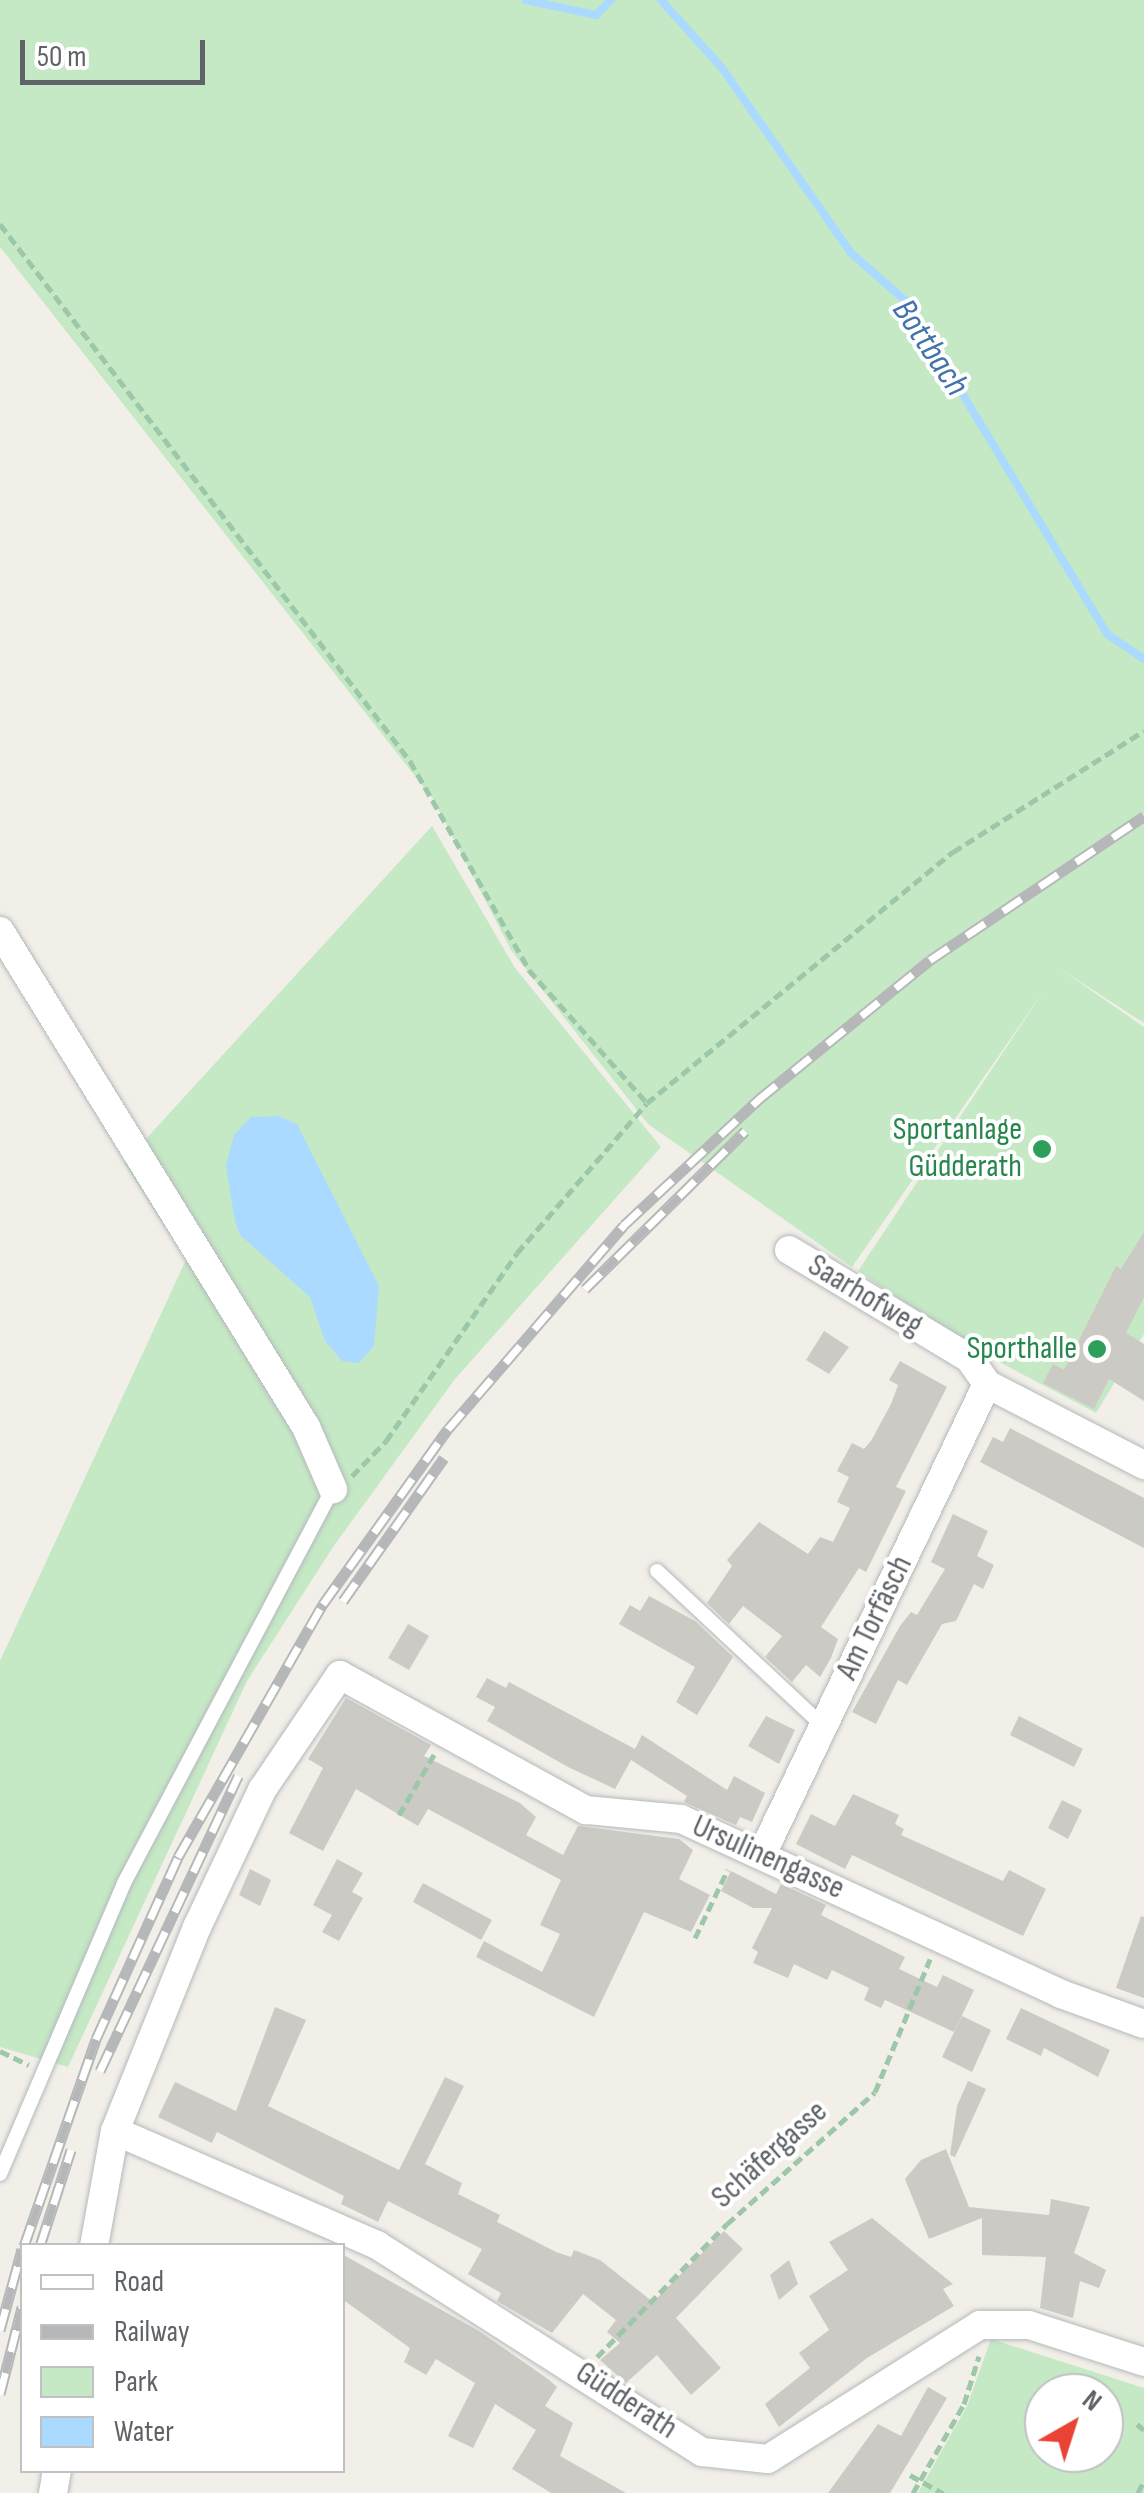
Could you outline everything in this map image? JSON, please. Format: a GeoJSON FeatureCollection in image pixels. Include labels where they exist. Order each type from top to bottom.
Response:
{"type":"FeatureCollection","features":[{"type":"Feature","properties":{"kind":"street"},"geometry":{"type":"LineString","coordinates":[[0,931],[306,1427],[334,1489]]}},
{"type":"Feature","properties":{"kind":"street","name":"Saarhofweg"},"geometry":{"type":"LineString","coordinates":[[789,1250],[969,1358],[987,1384],[1144,1464]]}},
{"type":"Feature","properties":{"kind":"street","name":"Am Torfäsch"},"geometry":{"type":"LineString","coordinates":[[752,1847],[823,1726],[987,1384]]}},
{"type":"Feature","properties":{"kind":"street","name":"Ursulinengasse"},"geometry":{"type":"LineString","coordinates":[[115,2131],[197,1927],[262,1790],[340,1675],[586,1810],[682,1819],[752,1847],[1060,1994],[1144,2024]]}},
{"type":"Feature","properties":{"kind":"street"},"geometry":{"type":"LineString","coordinates":[[95,2243],[115,2131]]}},
{"type":"Feature","properties":{"kind":"street","name":"Güdderath"},"geometry":{"type":"LineString","coordinates":[[115,2131],[377,2245],[702,2452],[768,2459],[989,2325]]}},
{"type":"Feature","properties":{"kind":"street"},"geometry":{"type":"LineString","coordinates":[[989,2325],[1029,2325],[1144,2362]]}},
{"type":"Feature","properties":{"kind":"lane"},"geometry":{"type":"LineString","coordinates":[[0,2174],[124,1884],[334,1489]]}},
{"type":"Feature","properties":{"kind":"lane"},"geometry":{"type":"LineString","coordinates":[[657,1572],[823,1726]]}},
{"type":"Feature","properties":{"kind":"path"},"geometry":{"type":"LineString","coordinates":[[0,224],[410,761],[529,970],[647,1103]]}},
{"type":"Feature","properties":{"kind":"path"},"geometry":{"type":"LineString","coordinates":[[334,1489],[386,1441],[517,1253],[647,1103],[953,852],[1144,731]]}},
{"type":"Feature","properties":{"kind":"path"},"geometry":{"type":"LineString","coordinates":[[399,1815],[446,1733]]}},
{"type":"Feature","properties":{"kind":"path"},"geometry":{"type":"LineString","coordinates":[[695,1938],[752,1847]]}},
{"type":"Feature","properties":{"kind":"path","name":"Schäfergasse"},"geometry":{"type":"LineString","coordinates":[[578,2370],[617,2344],[727,2224],[875,2092],[940,1936]]}},
{"type":"Feature","properties":{"kind":"path"},"geometry":{"type":"LineString","coordinates":[[0,2051],[42,2071]]}},
{"type":"Feature","properties":{"kind":"path"},"geometry":{"type":"LineString","coordinates":[[913,2493],[964,2404],[989,2325]]}},
{"type":"Feature","properties":{"kind":"path"},"geometry":{"type":"LineString","coordinates":[[1137,2424],[1144,2430]]}},
{"type":"Feature","properties":{"kind":"path"},"geometry":{"type":"LineString","coordinates":[[910,2475],[943,2493]]}},
{"type":"Feature","properties":{"kind":"path"},"geometry":{"type":"LineString","coordinates":[[1138,2493],[1144,2480]]}},
{"type":"Feature","properties":{"kind":"green space"},"geometry":{"type":"Polygon","coordinates":[[[0,0],[1144,0],[1144,1023],[1059,968],[1144,1027],[1144,1334],[1096,1413],[973,1348],[858,1271],[1045,989],[852,1267],[648,1124],[511,950],[433,799],[0,247],[0,0]]]}},
{"type":"Feature","properties":{"kind":"green space"},"geometry":{"type":"Polygon","coordinates":[[[432,826],[515,968],[661,1147],[455,1379],[333,1547],[247,1681],[68,2067],[0,2047],[0,1661],[186,1260],[124,1163],[432,826]]]}},
{"type":"Feature","properties":{"kind":"green space"},"geometry":{"type":"Polygon","coordinates":[[[991,2339],[1097,2373],[1024,2373],[1024,2473],[1124,2473],[1124,2382],[1144,2388],[1144,2493],[918,2493],[967,2406],[991,2339]]]}},
{"type":"Feature","properties":{"kind":"water"},"geometry":{"type":"Polygon","coordinates":[[[278,1116],[297,1124],[379,1286],[374,1346],[359,1363],[342,1361],[325,1341],[310,1297],[240,1235],[235,1221],[226,1166],[234,1135],[251,1117],[278,1116]]]}},
{"type":"Feature","properties":{"kind":"building","name":"Sporthalle"},"geometry":{"type":"Polygon","coordinates":[[[1144,1232],[1144,1297],[1126,1333],[1144,1344],[1144,1401],[1109,1379],[1094,1409],[1043,1383],[1053,1364],[1064,1370],[1116,1266],[1121,1269],[1144,1232]]]}},
{"type":"Feature","properties":{"kind":"building"},"geometry":{"type":"Polygon","coordinates":[[[824,1331],[849,1347],[829,1374],[806,1360],[824,1331]]]}},
{"type":"Feature","properties":{"kind":"building"},"geometry":{"type":"Polygon","coordinates":[[[900,1361],[947,1387],[896,1487],[906,1491],[866,1572],[859,1568],[821,1627],[838,1639],[831,1658],[820,1677],[806,1665],[792,1682],[765,1657],[782,1636],[743,1606],[729,1624],[707,1603],[732,1566],[727,1560],[759,1522],[808,1554],[820,1537],[833,1542],[850,1508],[837,1502],[849,1477],[837,1471],[852,1443],[864,1449],[871,1441],[898,1385],[889,1380],[900,1361]]]}},
{"type":"Feature","properties":{"kind":"building"},"geometry":{"type":"Polygon","coordinates":[[[1010,1428],[1144,1498],[1144,1548],[980,1462],[993,1437],[1003,1442],[1010,1428]]]}},
{"type":"Feature","properties":{"kind":"building"},"geometry":{"type":"Polygon","coordinates":[[[953,1514],[988,1531],[977,1556],[994,1565],[983,1589],[974,1584],[956,1621],[942,1624],[907,1685],[898,1680],[876,1724],[852,1712],[900,1626],[911,1612],[917,1615],[945,1569],[931,1562],[953,1514]]]}},
{"type":"Feature","properties":{"kind":"building"},"geometry":{"type":"Polygon","coordinates":[[[649,1596],[695,1621],[733,1657],[697,1715],[676,1702],[695,1667],[619,1624],[630,1605],[640,1611],[649,1596]]]}},
{"type":"Feature","properties":{"kind":"building"},"geometry":{"type":"Polygon","coordinates":[[[408,1624],[429,1636],[409,1670],[388,1658],[408,1624]]]}},
{"type":"Feature","properties":{"kind":"building"},"geometry":{"type":"Polygon","coordinates":[[[487,1678],[506,1688],[509,1682],[635,1749],[642,1735],[727,1790],[734,1776],[765,1793],[752,1822],[740,1817],[736,1825],[684,1802],[687,1796],[631,1760],[615,1789],[568,1767],[487,1721],[495,1707],[476,1697],[487,1678]]]}},
{"type":"Feature","properties":{"kind":"building"},"geometry":{"type":"Polygon","coordinates":[[[346,1698],[431,1745],[424,1756],[520,1803],[536,1817],[526,1835],[563,1855],[578,1826],[679,1839],[693,1850],[679,1879],[710,1895],[691,1932],[644,1912],[594,2017],[476,1957],[484,1941],[542,1972],[560,1934],[540,1925],[561,1880],[428,1809],[418,1826],[356,1789],[323,1851],[289,1833],[323,1768],[308,1759],[346,1698]]]}},
{"type":"Feature","properties":{"kind":"building"},"geometry":{"type":"Polygon","coordinates":[[[766,1716],[795,1730],[779,1764],[748,1746],[766,1716]]]}},
{"type":"Feature","properties":{"kind":"building"},"geometry":{"type":"Polygon","coordinates":[[[1019,1716],[1083,1749],[1074,1767],[1010,1735],[1019,1716]]]}},
{"type":"Feature","properties":{"kind":"building"},"geometry":{"type":"Polygon","coordinates":[[[853,1794],[899,1815],[895,1824],[904,1829],[901,1835],[1003,1881],[1009,1870],[1046,1889],[1023,1936],[852,1855],[845,1869],[796,1844],[811,1814],[835,1826],[853,1794]]]}},
{"type":"Feature","properties":{"kind":"building"},"geometry":{"type":"Polygon","coordinates":[[[1062,1800],[1082,1810],[1068,1839],[1048,1828],[1062,1800]]]}},
{"type":"Feature","properties":{"kind":"building"},"geometry":{"type":"Polygon","coordinates":[[[337,1859],[363,1873],[352,1892],[363,1898],[339,1941],[322,1932],[332,1915],[313,1905],[337,1859]]]}},
{"type":"Feature","properties":{"kind":"building"},"geometry":{"type":"Polygon","coordinates":[[[250,1869],[271,1880],[260,1906],[239,1895],[250,1869]]]}},
{"type":"Feature","properties":{"kind":"building"},"geometry":{"type":"Polygon","coordinates":[[[731,1871],[776,1894],[781,1884],[826,1905],[821,1915],[905,1957],[899,1969],[937,1987],[943,1975],[974,1990],[954,2032],[885,2000],[881,2008],[864,2000],[869,1988],[832,1970],[827,1980],[794,1964],[788,1978],[753,1963],[758,1952],[752,1948],[772,1908],[753,1908],[721,1891],[731,1871]]]}},
{"type":"Feature","properties":{"kind":"building"},"geometry":{"type":"Polygon","coordinates":[[[423,1883],[492,1920],[481,1940],[413,1902],[423,1883]]]}},
{"type":"Feature","properties":{"kind":"building"},"geometry":{"type":"Polygon","coordinates":[[[1141,1916],[1144,1917],[1144,1998],[1116,1988],[1141,1916]]]}},
{"type":"Feature","properties":{"kind":"building"},"geometry":{"type":"Polygon","coordinates":[[[275,2007],[306,2020],[268,2106],[399,2170],[445,2077],[464,2086],[425,2164],[462,2183],[458,2194],[500,2215],[497,2222],[556,2252],[571,2257],[574,2250],[600,2260],[653,2302],[724,2231],[743,2249],[676,2318],[721,2368],[691,2395],[657,2355],[626,2383],[600,2360],[620,2343],[607,2332],[616,2320],[583,2294],[552,2333],[497,2301],[501,2293],[468,2274],[482,2249],[388,2201],[378,2222],[341,2204],[344,2196],[217,2132],[212,2143],[158,2117],[175,2082],[236,2111],[275,2007]]]}},
{"type":"Feature","properties":{"kind":"building"},"geometry":{"type":"Polygon","coordinates":[[[1021,2008],[1110,2050],[1098,2077],[1044,2048],[1041,2056],[1006,2039],[1021,2008]]]}},
{"type":"Feature","properties":{"kind":"building"},"geometry":{"type":"Polygon","coordinates":[[[962,2016],[991,2030],[972,2072],[942,2057],[962,2016]]]}},
{"type":"Feature","properties":{"kind":"building"},"geometry":{"type":"Polygon","coordinates":[[[968,2081],[986,2089],[955,2157],[950,2155],[957,2106],[968,2081]]]}},
{"type":"Feature","properties":{"kind":"building"},"geometry":{"type":"Polygon","coordinates":[[[946,2149],[969,2207],[1049,2215],[1051,2199],[1090,2207],[1074,2253],[1106,2270],[1099,2288],[1080,2281],[1073,2318],[1040,2308],[1046,2257],[982,2255],[982,2218],[929,2239],[905,2179],[921,2160],[946,2149]]]}},
{"type":"Feature","properties":{"kind":"building"},"geometry":{"type":"Polygon","coordinates":[[[872,2218],[953,2284],[943,2289],[954,2306],[867,2358],[779,2427],[765,2404],[810,2368],[799,2353],[829,2330],[809,2296],[848,2270],[829,2242],[872,2218]]]}},
{"type":"Feature","properties":{"kind":"building"},"geometry":{"type":"Polygon","coordinates":[[[345,2256],[479,2331],[548,2379],[557,2387],[545,2406],[573,2423],[560,2456],[626,2493],[551,2493],[512,2469],[536,2430],[495,2404],[473,2448],[448,2436],[475,2383],[436,2359],[426,2375],[404,2362],[410,2348],[345,2301],[345,2256]]]}},
{"type":"Feature","properties":{"kind":"building"},"geometry":{"type":"Polygon","coordinates":[[[789,2260],[798,2284],[779,2300],[770,2275],[789,2260]]]}},
{"type":"Feature","properties":{"kind":"building"},"geometry":{"type":"Polygon","coordinates":[[[928,2387],[947,2398],[890,2493],[828,2493],[878,2424],[901,2436],[928,2387]]]}},
{"type":"Feature","properties":{"kind":"waterway","name":"Bottbach"},"geometry":{"type":"LineString","coordinates":[[526,0],[596,15],[611,0]]}},
{"type":"Feature","properties":{"kind":"waterway","name":"Bottbach"},"geometry":{"type":"LineString","coordinates":[[661,0],[722,68],[851,253],[907,302],[1107,634],[1144,659]]}},
{"type":"Feature","properties":{"kind":"railway"},"geometry":{"type":"LineString","coordinates":[[25,2243],[96,2039],[178,1857],[323,1604],[448,1429],[624,1225],[759,1099],[930,960],[1144,816]]}},
{"type":"Feature","properties":{"kind":"railway"},"geometry":{"type":"LineString","coordinates":[[585,1289],[745,1131]]}},
{"type":"Feature","properties":{"kind":"railway"},"geometry":{"type":"LineString","coordinates":[[343,1601],[444,1458]]}},
{"type":"Feature","properties":{"kind":"railway"},"geometry":{"type":"LineString","coordinates":[[100,2071],[238,1776]]}},
{"type":"Feature","properties":{"kind":"railway"},"geometry":{"type":"LineString","coordinates":[[41,2243],[71,2150]]}},
{"type":"Feature","properties":{"kind":"railway"},"geometry":{"type":"LineString","coordinates":[[0,2330],[20,2256]]}},
{"type":"Feature","properties":{"kind":"railway"},"geometry":{"type":"LineString","coordinates":[[0,2394],[20,2315]]}},
{"type":"Feature","properties":{"kind":"place","name":"Sportanlage Güdderath"},"geometry":{"type":"Point","coordinates":[1042,1149]}},
{"type":"Feature","properties":{"kind":"place","name":"Sporthalle"},"geometry":{"type":"Point","coordinates":[1097,1349]}}]}
